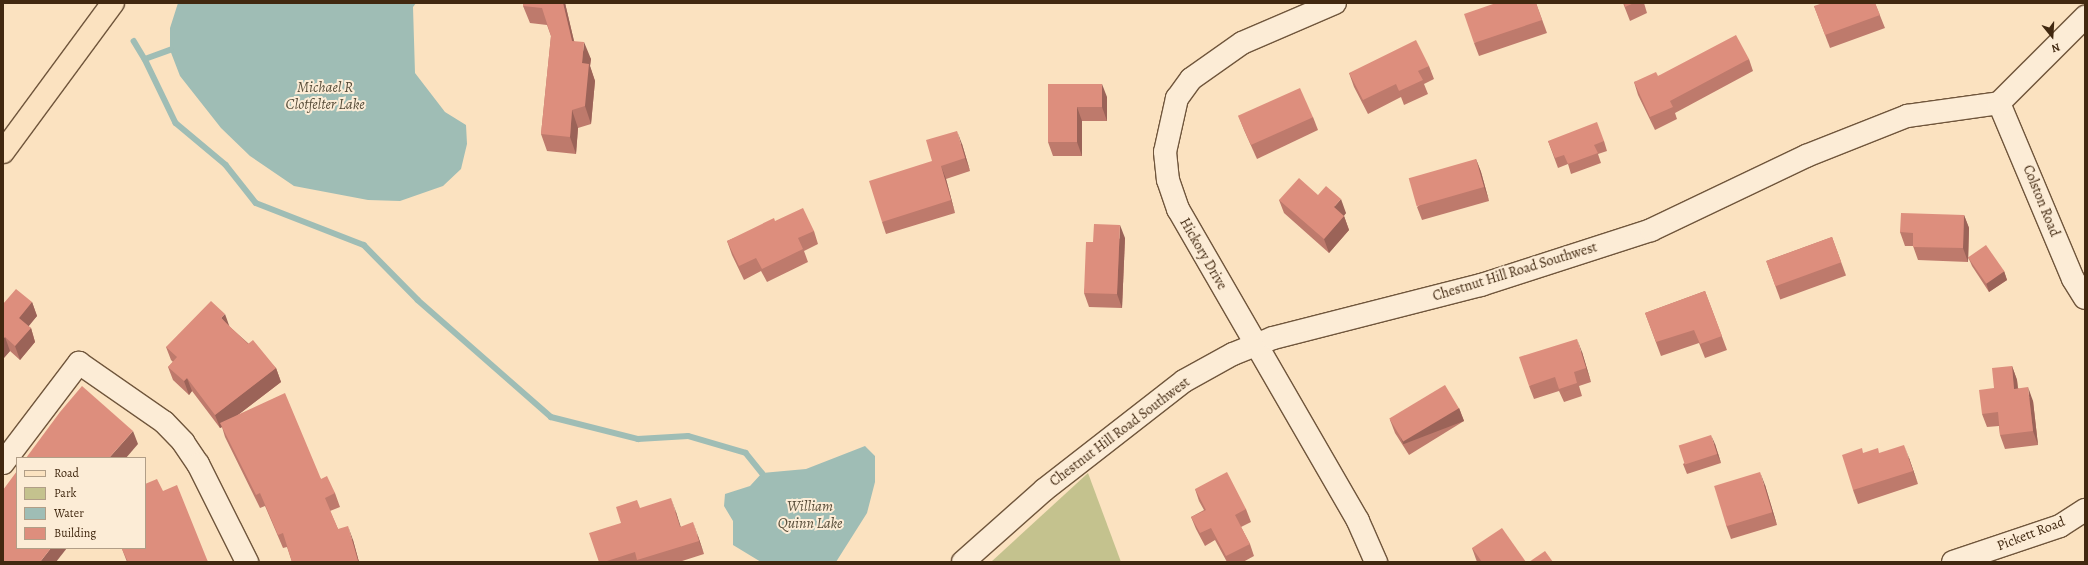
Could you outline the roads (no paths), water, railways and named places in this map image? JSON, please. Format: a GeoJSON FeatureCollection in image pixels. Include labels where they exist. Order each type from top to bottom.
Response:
{"type":"FeatureCollection","features":[{"type":"Feature","properties":{"kind":"main road"},"geometry":{"type":"LineString","coordinates":[[3,152],[113,3]]}},
{"type":"Feature","properties":{"kind":"street","name":"Hickory Drive"},"geometry":{"type":"LineString","coordinates":[[1335,3],[1242,43],[1215,59],[1177,98],[1170,122],[1165,152],[1168,180],[1178,210],[1358,521],[1376,562]]}},
{"type":"Feature","properties":{"kind":"street"},"geometry":{"type":"LineString","coordinates":[[1999,103],[2085,17]]}},
{"type":"Feature","properties":{"kind":"street","name":"Chestnut Hill Road Southwest"},"geometry":{"type":"LineString","coordinates":[[963,562],[1044,490],[1184,381],[1256,344],[1481,285],[1651,230],[1806,156],[1906,116],[1950,107],[1999,103]]}},
{"type":"Feature","properties":{"kind":"street","name":"Colston Road"},"geometry":{"type":"LineString","coordinates":[[1999,103],[2073,279],[2085,298]]}},
{"type":"Feature","properties":{"kind":"street"},"geometry":{"type":"LineString","coordinates":[[3,463],[79,363],[164,422],[183,442],[198,464],[247,562]]}},
{"type":"Feature","properties":{"kind":"street","name":"Pickett Road"},"geometry":{"type":"LineString","coordinates":[[1953,562],[2060,526],[2085,510]]}},
{"type":"Feature","properties":{"kind":"water","name":"Michael R Clotfelter Lake"},"geometry":{"type":"Polygon","coordinates":[[[178,3],[416,3],[413,7],[415,73],[445,112],[466,125],[467,144],[461,169],[443,186],[400,201],[368,200],[294,186],[250,156],[221,128],[180,76],[170,50],[170,28],[178,3]]]}},
{"type":"Feature","properties":{"kind":"water","name":"William Quinn Lake"},"geometry":{"type":"Polygon","coordinates":[[[865,446],[875,456],[875,482],[867,513],[836,562],[761,562],[733,545],[733,521],[724,506],[725,494],[750,486],[762,473],[806,469],[865,446]]]}},
{"type":"Feature","properties":{"kind":"waterway"},"geometry":{"type":"LineString","coordinates":[[134,41],[145,59],[170,50]]}},
{"type":"Feature","properties":{"kind":"waterway"},"geometry":{"type":"LineString","coordinates":[[145,59],[176,123],[226,165],[256,203],[364,245],[418,300],[551,417],[638,439],[688,436],[746,453],[762,473]]}}]}
